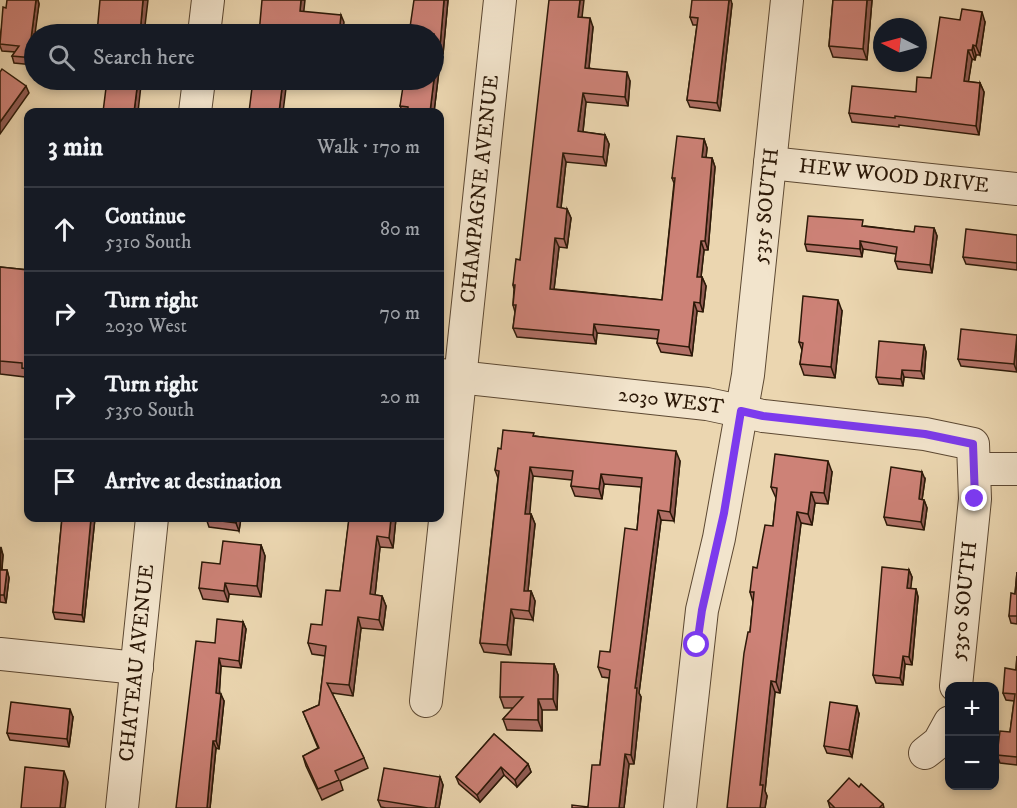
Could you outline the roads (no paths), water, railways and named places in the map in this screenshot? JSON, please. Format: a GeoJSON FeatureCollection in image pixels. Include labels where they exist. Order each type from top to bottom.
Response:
{"type":"FeatureCollection","features":[{"type":"Feature","properties":{"kind":"street"},"geometry":{"type":"LineString","coordinates":[[205,24],[208,0]]}},
{"type":"Feature","properties":{"kind":"street","name":"CHAMPAGNE AVENUE"},"geometry":{"type":"LineString","coordinates":[[444,457],[450,376],[500,0]]}},
{"type":"Feature","properties":{"kind":"street","name":"5315 SOUTH"},"geometry":{"type":"LineString","coordinates":[[680,808],[702,610],[719,538],[748,375],[787,0]]}},
{"type":"Feature","properties":{"kind":"street"},"geometry":{"type":"LineString","coordinates":[[196,108],[198,90]]}},
{"type":"Feature","properties":{"kind":"street","name":"HEW WOOD DRIVE"},"geometry":{"type":"LineString","coordinates":[[770,163],[1017,189]]}},
{"type":"Feature","properties":{"kind":"street","name":"2030 WEST"},"geometry":{"type":"LineString","coordinates":[[450,376],[707,404],[763,416],[925,434],[974,457],[1017,469]]}},
{"type":"Feature","properties":{"kind":"street","name":"5350 SOUTH"},"geometry":{"type":"LineString","coordinates":[[957,682],[975,499],[974,457]]}},
{"type":"Feature","properties":{"kind":"street","name":"CHATEAU AVENUE"},"geometry":{"type":"LineString","coordinates":[[122,808],[152,522]]}},
{"type":"Feature","properties":{"kind":"street","name":"CHAMPAGNE AVENUE"},"geometry":{"type":"LineString","coordinates":[[426,701],[439,522]]}},
{"type":"Feature","properties":{"kind":"street"},"geometry":{"type":"LineString","coordinates":[[0,654],[137,668]]}},
{"type":"Feature","properties":{"kind":"street"},"geometry":{"type":"LineString","coordinates":[[925,753],[939,742],[945,731]]}}]}
